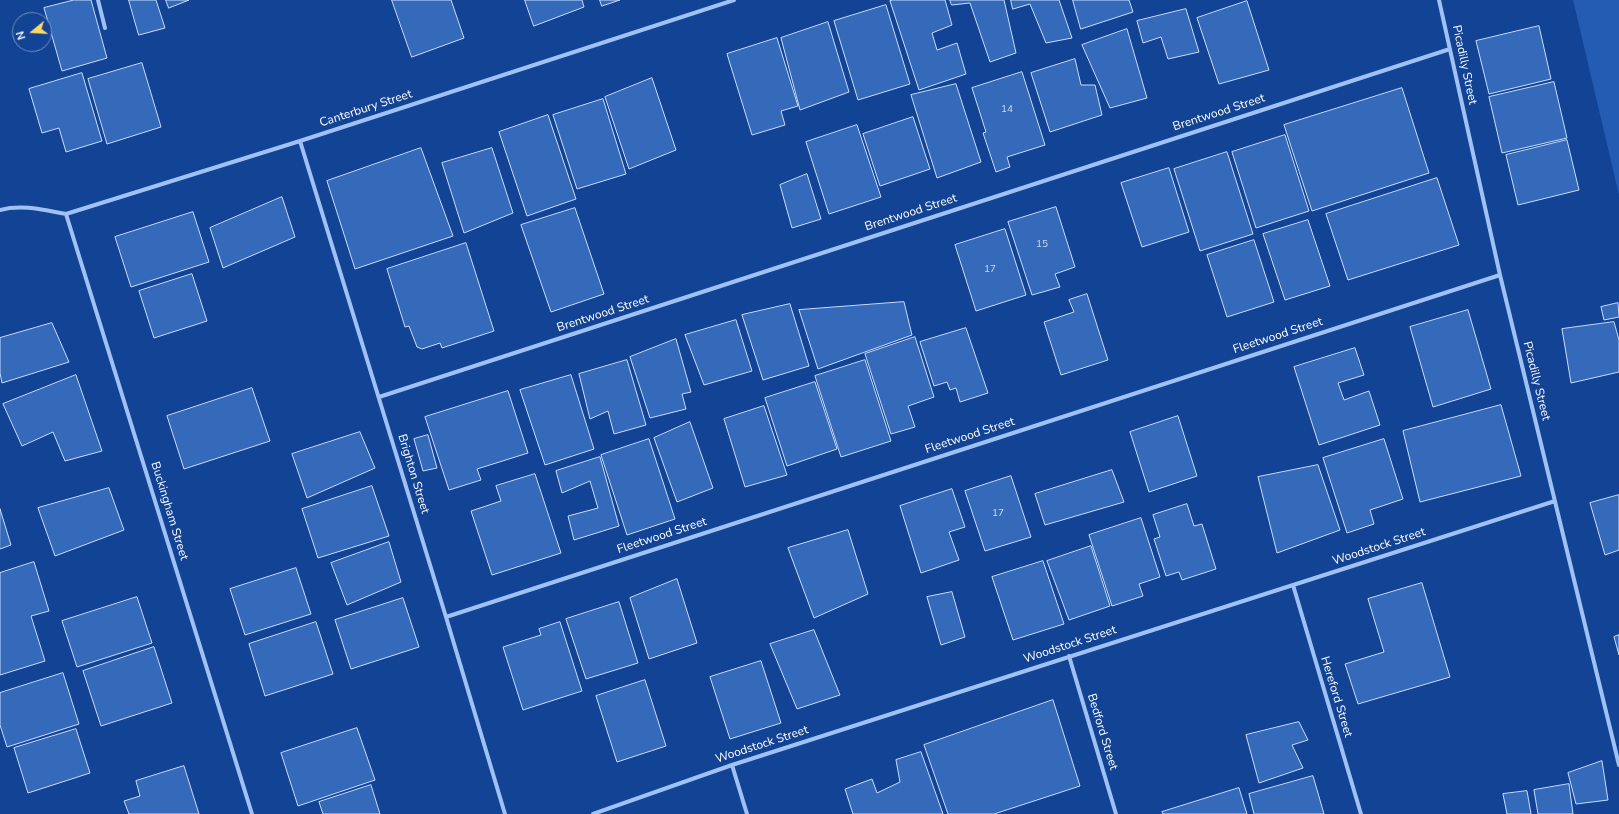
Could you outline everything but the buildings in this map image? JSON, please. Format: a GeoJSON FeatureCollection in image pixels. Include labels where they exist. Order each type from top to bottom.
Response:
{"type":"FeatureCollection","features":[{"type":"Feature","properties":{"kind":"street"},"geometry":{"type":"LineString","coordinates":[[98,0],[105,28]]}},
{"type":"Feature","properties":{"kind":"street","name":"Canterbury Street"},"geometry":{"type":"LineString","coordinates":[[0,210],[32,208],[66,214],[300,141],[734,0]]}},
{"type":"Feature","properties":{"kind":"street","name":"Picadilly Street"},"geometry":{"type":"LineString","coordinates":[[1439,0],[1500,275],[1619,765]]}},
{"type":"Feature","properties":{"kind":"street","name":"Brentwood Street"},"geometry":{"type":"LineString","coordinates":[[379,397],[1450,49]]}},
{"type":"Feature","properties":{"kind":"street","name":"Brighton Street"},"geometry":{"type":"LineString","coordinates":[[300,141],[506,814]]}},
{"type":"Feature","properties":{"kind":"street","name":"Buckingham Street"},"geometry":{"type":"LineString","coordinates":[[66,214],[252,814]]}},
{"type":"Feature","properties":{"kind":"street","name":"Fleetwood Street"},"geometry":{"type":"LineString","coordinates":[[446,617],[1500,275]]}},
{"type":"Feature","properties":{"kind":"street","name":"Woodstock Street"},"geometry":{"type":"LineString","coordinates":[[593,814],[732,765],[1555,501]]}},
{"type":"Feature","properties":{"kind":"street","name":"Hereford Street"},"geometry":{"type":"LineString","coordinates":[[1292,585],[1361,814]]}},
{"type":"Feature","properties":{"kind":"street","name":"Bedford Street"},"geometry":{"type":"LineString","coordinates":[[1069,656],[1116,814]]}},
{"type":"Feature","properties":{"kind":"street"},"geometry":{"type":"LineString","coordinates":[[732,765],[747,814]]}},
{"type":"Feature","properties":{"kind":"shaded area"},"geometry":{"type":"Polygon","coordinates":[[[1573,0],[1619,0],[1619,195],[1573,0]]]}}]}
